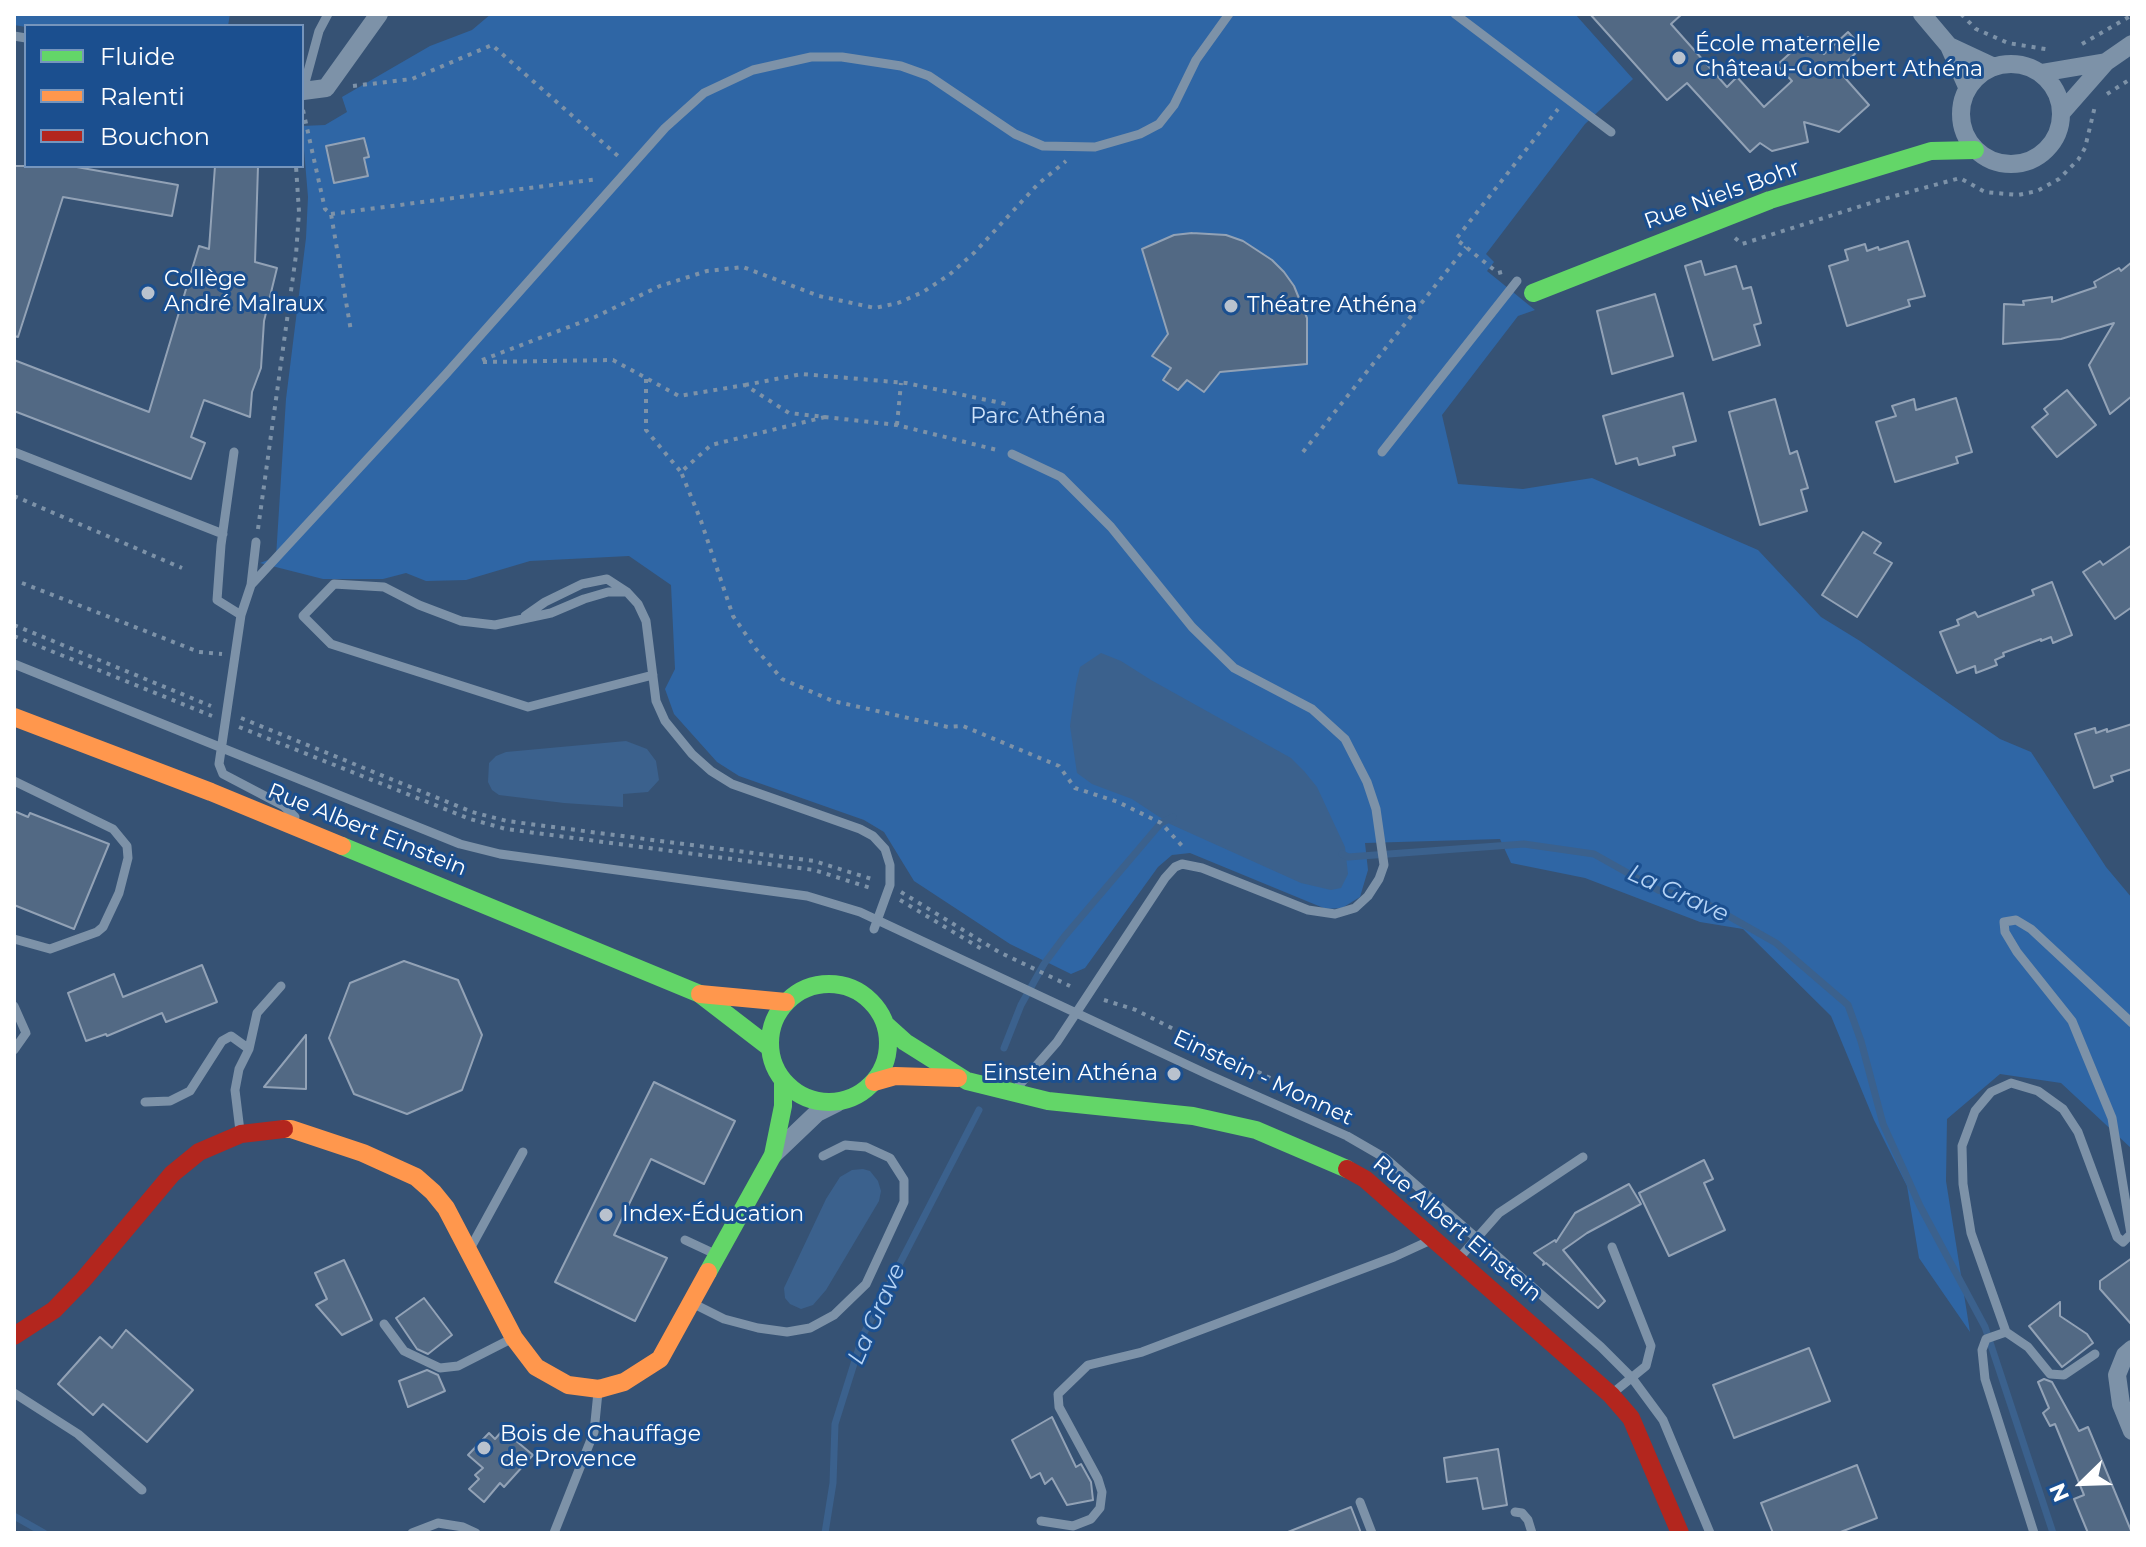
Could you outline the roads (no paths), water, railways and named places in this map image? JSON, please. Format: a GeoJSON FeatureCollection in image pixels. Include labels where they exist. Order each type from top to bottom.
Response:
{"type":"FeatureCollection","features":[{"type":"Feature","properties":{"kind":"street"},"geometry":{"type":"LineString","coordinates":[[304,91],[326,88],[379,14]]}},
{"type":"Feature","properties":{"kind":"street"},"geometry":{"type":"LineString","coordinates":[[1922,14],[1949,46],[1968,89]]}},
{"type":"Feature","properties":{"kind":"street"},"geometry":{"type":"LineString","coordinates":[[2062,112],[2106,62],[2132,44]]}},
{"type":"Feature","properties":{"kind":"street"},"geometry":{"type":"LineString","coordinates":[[1949,46],[1994,67]]}},
{"type":"Feature","properties":{"kind":"street"},"geometry":{"type":"LineString","coordinates":[[2041,73],[2106,62]]}},
{"type":"Feature","properties":{"kind":"street"},"geometry":{"type":"LineString","coordinates":[[2010,64],[2026,66],[2041,73],[2059,97],[2062,112],[2056,138],[2048,149],[2025,163],[1999,163],[1975,150],[1966,137],[1961,121],[1962,104],[1968,89],[1979,76],[1994,67],[2010,64]]}},
{"type":"Feature","properties":{"kind":"street","name":"Rue Niels Bohr"},"geometry":{"type":"LineString","coordinates":[[1931,151],[1961,121]]}},
{"type":"Feature","properties":{"kind":"street","name":"Rue Niels Bohr"},"geometry":{"type":"LineString","coordinates":[[1533,293],[1770,200],[1931,151],[1975,150]]}},
{"type":"Feature","properties":{"kind":"street","name":"Rue Albert Einstein"},"geometry":{"type":"LineString","coordinates":[[14,717],[211,792],[700,994],[769,1047]]}},
{"type":"Feature","properties":{"kind":"street"},"geometry":{"type":"LineString","coordinates":[[14,1336],[54,1310],[172,1174],[199,1152],[241,1134],[270,1129],[308,1133],[416,1177],[446,1208],[514,1338],[536,1367],[568,1385],[599,1389],[624,1382],[660,1359],[773,1155],[817,1113],[851,1099],[874,1082],[884,1064],[888,1044],[885,1024],[875,1007],[861,993],[843,985],[814,986],[803,989],[786,1002],[770,1030],[769,1047],[773,1065],[783,1082],[798,1095],[817,1102],[837,1103]]}},
{"type":"Feature","properties":{"kind":"street","name":"Rue Albert Einstein"},"geometry":{"type":"LineString","coordinates":[[700,994],[786,1002]]}},
{"type":"Feature","properties":{"kind":"street","name":"Rue Albert Einstein"},"geometry":{"type":"LineString","coordinates":[[885,1024],[905,1042],[960,1078]]}},
{"type":"Feature","properties":{"kind":"street","name":"Rue Albert Einstein"},"geometry":{"type":"LineString","coordinates":[[874,1082],[895,1076],[960,1078],[1048,1101],[1193,1116],[1282,1139],[1365,1179],[1611,1395],[1631,1418],[1680,1533]]}},
{"type":"Feature","properties":{"kind":"street"},"geometry":{"type":"LineString","coordinates":[[773,1155],[783,1106],[783,1082]]}},
{"type":"Feature","properties":{"kind":"street"},"geometry":{"type":"LineString","coordinates":[[2132,1349],[2125,1355],[2117,1375],[2121,1404],[2132,1431]]}},
{"type":"Feature","properties":{"kind":"lane"},"geometry":{"type":"LineString","coordinates":[[304,84],[319,31],[328,14]]}},
{"type":"Feature","properties":{"kind":"lane"},"geometry":{"type":"LineString","coordinates":[[251,585],[446,374],[630,166],[665,128],[704,93],[753,70],[811,57],[842,57],[901,66],[929,76],[1004,127],[1043,146],[1084,147],[1116,143],[1159,124],[1174,105],[1196,60],[1229,14]]}},
{"type":"Feature","properties":{"kind":"lane"},"geometry":{"type":"LineString","coordinates":[[1455,14],[1611,132]]}},
{"type":"Feature","properties":{"kind":"lane"},"geometry":{"type":"LineString","coordinates":[[1382,452],[1517,281]]}},
{"type":"Feature","properties":{"kind":"lane"},"geometry":{"type":"LineString","coordinates":[[14,452],[223,534]]}},
{"type":"Feature","properties":{"kind":"lane"},"geometry":{"type":"LineString","coordinates":[[234,452],[217,600],[241,615]]}},
{"type":"Feature","properties":{"kind":"lane"},"geometry":{"type":"LineString","coordinates":[[1012,454],[1061,477],[1111,527],[1192,627],[1234,668],[1312,709],[1345,739],[1367,782],[1381,835],[1384,865],[1368,896],[1355,908],[1335,914],[1308,910],[1202,868],[1182,864],[1165,878],[1057,1042],[1012,1092]]}},
{"type":"Feature","properties":{"kind":"lane"},"geometry":{"type":"LineString","coordinates":[[256,542],[251,585],[241,615],[219,764],[223,774],[284,806],[315,836]]}},
{"type":"Feature","properties":{"kind":"lane"},"geometry":{"type":"LineString","coordinates":[[653,675],[528,707],[331,644],[303,616],[334,584],[384,587],[461,621],[495,625],[522,618],[545,602],[582,584],[607,579],[627,592],[638,604],[646,621],[653,675],[656,701],[665,721],[701,763],[732,784],[860,829],[873,836],[885,849],[890,865],[890,885],[875,924]]}},
{"type":"Feature","properties":{"kind":"lane","name":"Einstein - Monnet"},"geometry":{"type":"LineString","coordinates":[[14,664],[460,844],[500,854],[807,896],[860,912],[875,924],[987,971],[1347,1136],[1385,1158],[1632,1378],[1663,1420],[1710,1533]]}},
{"type":"Feature","properties":{"kind":"lane"},"geometry":{"type":"LineString","coordinates":[[14,781],[113,829],[127,846],[128,858],[119,893],[103,927],[50,949],[14,939]]}},
{"type":"Feature","properties":{"kind":"lane"},"geometry":{"type":"LineString","coordinates":[[2095,1354],[2064,1375],[2050,1374],[2028,1347],[2006,1332],[1971,1233],[1963,1184],[1962,1146],[1975,1111],[1991,1092],[2011,1083],[2038,1091],[2063,1109],[2078,1132],[2117,1237],[2123,1242],[2131,1234],[2112,1118],[2072,1021],[2017,952],[2005,932],[2004,922],[2016,920],[2031,929],[2132,1023]]}},
{"type":"Feature","properties":{"kind":"lane"},"geometry":{"type":"LineString","coordinates":[[241,1134],[235,1090],[239,1069],[249,1049],[257,1013],[281,986]]}},
{"type":"Feature","properties":{"kind":"lane"},"geometry":{"type":"LineString","coordinates":[[14,1006],[26,1033],[14,1050]]}},
{"type":"Feature","properties":{"kind":"lane"},"geometry":{"type":"LineString","coordinates":[[145,1102],[170,1101],[190,1091],[222,1041],[231,1036],[249,1049]]}},
{"type":"Feature","properties":{"kind":"lane"},"geometry":{"type":"LineString","coordinates":[[691,1303],[724,1319],[787,1332],[810,1328],[834,1315],[866,1284],[904,1202],[904,1180],[890,1158],[866,1147],[845,1145],[823,1156]]}},
{"type":"Feature","properties":{"kind":"lane"},"geometry":{"type":"LineString","coordinates":[[468,1251],[523,1152]]}},
{"type":"Feature","properties":{"kind":"lane"},"geometry":{"type":"LineString","coordinates":[[1458,1259],[1499,1213],[1583,1157]]}},
{"type":"Feature","properties":{"kind":"lane"},"geometry":{"type":"LineString","coordinates":[[1041,1521],[1073,1526],[1091,1519],[1100,1508],[1102,1492],[1098,1479],[1059,1407],[1058,1394],[1088,1365],[1142,1352],[1394,1257],[1434,1238]]}},
{"type":"Feature","properties":{"kind":"lane"},"geometry":{"type":"LineString","coordinates":[[685,1240],[717,1255]]}},
{"type":"Feature","properties":{"kind":"lane"},"geometry":{"type":"LineString","coordinates":[[1611,1395],[1646,1366],[1651,1346],[1612,1247]]}},
{"type":"Feature","properties":{"kind":"lane"},"geometry":{"type":"LineString","coordinates":[[384,1324],[404,1351],[440,1368],[458,1366],[514,1338]]}},
{"type":"Feature","properties":{"kind":"lane"},"geometry":{"type":"LineString","coordinates":[[2006,1332],[1989,1338],[1982,1350],[1983,1371],[2034,1533]]}},
{"type":"Feature","properties":{"kind":"lane"},"geometry":{"type":"LineString","coordinates":[[554,1533],[594,1432],[599,1389]]}},
{"type":"Feature","properties":{"kind":"lane"},"geometry":{"type":"LineString","coordinates":[[14,1393],[78,1434],[142,1490]]}},
{"type":"Feature","properties":{"kind":"lane"},"geometry":{"type":"LineString","coordinates":[[1360,1502],[1372,1533]]}},
{"type":"Feature","properties":{"kind":"lane"},"geometry":{"type":"LineString","coordinates":[[1515,1512],[1522,1513],[1528,1520],[1532,1533]]}},
{"type":"Feature","properties":{"kind":"lane"},"geometry":{"type":"LineString","coordinates":[[412,1533],[438,1523],[463,1527],[476,1533]]}},
{"type":"Feature","properties":{"kind":"waterway","name":"La Grave"},"geometry":{"type":"LineString","coordinates":[[1004,1048],[1021,1005],[1044,964],[1161,823],[1173,817]]}},
{"type":"Feature","properties":{"kind":"waterway","name":"La Grave"},"geometry":{"type":"LineString","coordinates":[[1342,854],[1348,857],[1524,844],[1594,854],[1658,890],[1702,901],[1776,943],[1848,1005],[1883,1124],[1920,1206],[1985,1327],[2053,1533]]}},
{"type":"Feature","properties":{"kind":"waterway","name":"La Grave"},"geometry":{"type":"LineString","coordinates":[[825,1533],[833,1483],[835,1424],[863,1335],[979,1110]]}},
{"type":"Feature","properties":{"kind":"waterway","name":"La Grave"},"geometry":{"type":"LineString","coordinates":[[14,1516],[44,1533]]}},
{"type":"Feature","properties":{"kind":"place","name":"École maternelle Château-Gombert Athéna"},"geometry":{"type":"Point","coordinates":[1679,58]}},
{"type":"Feature","properties":{"kind":"place","name":"Collège André Malraux"},"geometry":{"type":"Point","coordinates":[148,293]}},
{"type":"Feature","properties":{"kind":"place","name":"Théatre Athéna"},"geometry":{"type":"Point","coordinates":[1231,306]}},
{"type":"Feature","properties":{"kind":"place","name":"Einstein Athéna"},"geometry":{"type":"Point","coordinates":[1174,1074]}},
{"type":"Feature","properties":{"kind":"place","name":"Index-Éducation"},"geometry":{"type":"Point","coordinates":[606,1215]}},
{"type":"Feature","properties":{"kind":"place","name":"Bois de Chauffage de Provence"},"geometry":{"type":"Point","coordinates":[484,1448]}},
{"type":"Feature","properties":{"kind":"park label","name":"Parc Athéna"},"geometry":{"type":"Point","coordinates":[1038,417]}}]}
